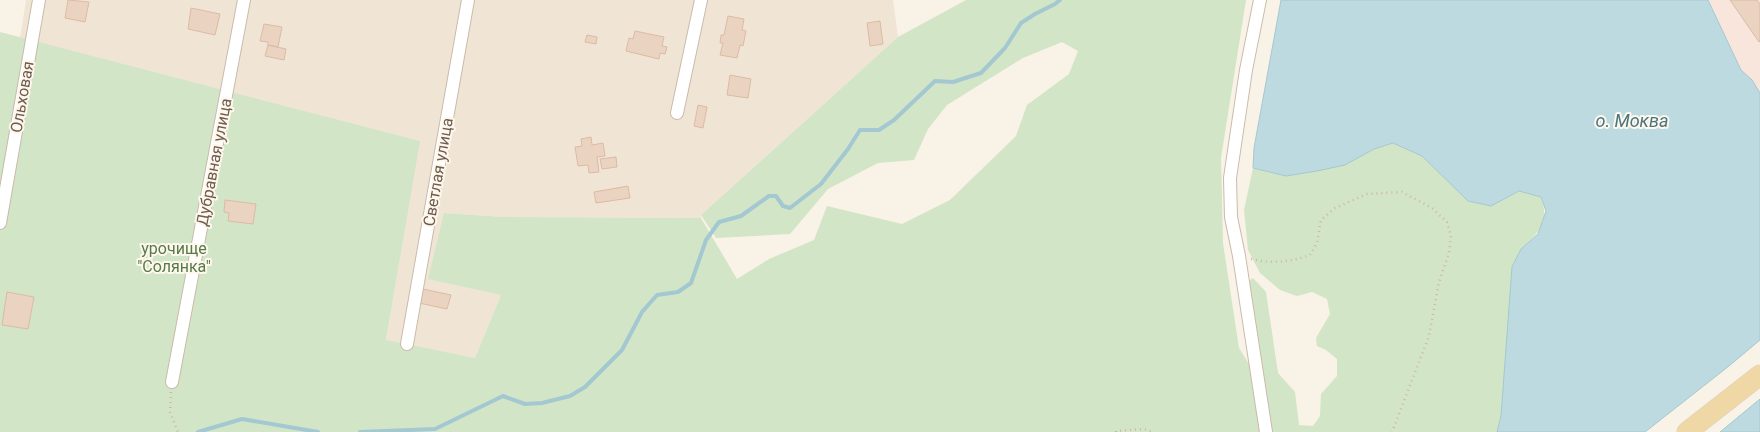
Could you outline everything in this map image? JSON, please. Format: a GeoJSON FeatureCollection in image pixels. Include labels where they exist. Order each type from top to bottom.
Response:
{"type":"FeatureCollection","features":[{"type":"Feature","properties":{"kind":"main road"},"geometry":{"type":"LineString","coordinates":[[1687,432],[1760,375]]}},
{"type":"Feature","properties":{"kind":"street","name":"Ольховая"},"geometry":{"type":"LineString","coordinates":[[0,223],[39,0]]}},
{"type":"Feature","properties":{"kind":"street","name":"Дубравная улица"},"geometry":{"type":"LineString","coordinates":[[172,382],[244,0]]}},
{"type":"Feature","properties":{"kind":"street","name":"Светлая улица"},"geometry":{"type":"LineString","coordinates":[[407,344],[468,0]]}},
{"type":"Feature","properties":{"kind":"street"},"geometry":{"type":"LineString","coordinates":[[677,113],[701,0]]}},
{"type":"Feature","properties":{"kind":"street"},"geometry":{"type":"LineString","coordinates":[[1260,0],[1246,70],[1230,178],[1231,217],[1239,256],[1266,432]]}},
{"type":"Feature","properties":{"kind":"path"},"geometry":{"type":"LineString","coordinates":[[1239,256],[1264,262],[1294,260],[1310,255],[1316,243],[1320,220],[1335,208],[1367,194],[1402,192],[1432,208],[1447,222],[1451,236],[1449,253],[1439,282],[1428,336],[1392,432]]}},
{"type":"Feature","properties":{"kind":"path"},"geometry":{"type":"LineString","coordinates":[[172,382],[170,412],[178,432]]}},
{"type":"Feature","properties":{"kind":"path"},"geometry":{"type":"LineString","coordinates":[[1116,432],[1144,429],[1153,432]]}},
{"type":"Feature","properties":{"kind":"shaded area"},"geometry":{"type":"Polygon","coordinates":[[[26,0],[893,0],[898,37],[701,215],[701,218],[503,217],[444,213],[501,295],[475,358],[386,341],[419,141],[20,38],[26,0]]]}},
{"type":"Feature","properties":{"kind":"shaded area"},"geometry":{"type":"Polygon","coordinates":[[[1708,0],[1760,0],[1760,93],[1752,80],[1741,70],[1708,0]]]}},
{"type":"Feature","properties":{"kind":"green space","name":"урочище \"Солянка\""},"geometry":{"type":"Polygon","coordinates":[[[966,0],[1246,0],[1221,158],[1223,243],[1239,348],[1265,390],[1249,281],[1253,278],[1266,292],[1278,373],[1295,392],[1299,425],[1313,426],[1320,416],[1321,394],[1337,376],[1337,359],[1326,350],[1317,346],[1316,338],[1330,314],[1327,299],[1312,292],[1297,296],[1280,290],[1260,273],[1248,250],[1244,210],[1253,168],[1286,176],[1345,165],[1374,149],[1393,143],[1422,156],[1468,201],[1491,206],[1519,191],[1541,197],[1544,213],[1541,226],[1533,238],[1521,249],[1501,416],[1497,432],[0,432],[0,32],[420,141],[386,340],[475,358],[501,295],[428,279],[444,213],[503,217],[701,218],[737,279],[769,259],[814,240],[827,206],[902,224],[950,200],[1016,136],[1027,105],[1069,74],[1078,51],[1062,42],[1023,58],[947,105],[928,129],[914,160],[878,163],[828,189],[790,234],[716,238],[701,215],[898,37],[966,0]]]}},
{"type":"Feature","properties":{"kind":"water","name":"о. Моква"},"geometry":{"type":"Polygon","coordinates":[[[1281,0],[1708,0],[1741,70],[1752,80],[1760,93],[1760,340],[1645,432],[1497,432],[1501,416],[1512,267],[1521,249],[1538,234],[1546,211],[1541,197],[1519,191],[1491,206],[1468,201],[1422,156],[1393,143],[1374,149],[1345,165],[1317,171],[1286,176],[1253,168],[1254,148],[1281,0]]]}},
{"type":"Feature","properties":{"kind":"water"},"geometry":{"type":"Polygon","coordinates":[[[1760,399],[1760,432],[1720,432],[1760,399]]]}},
{"type":"Feature","properties":{"kind":"building"},"geometry":{"type":"Polygon","coordinates":[[[68,0],[89,2],[85,22],[65,18],[68,0]]]}},
{"type":"Feature","properties":{"kind":"building"},"geometry":{"type":"Polygon","coordinates":[[[1730,0],[1757,0],[1760,4],[1759,42],[1730,0]]]}},
{"type":"Feature","properties":{"kind":"building"},"geometry":{"type":"Polygon","coordinates":[[[191,8],[220,14],[215,35],[188,29],[191,8]]]}},
{"type":"Feature","properties":{"kind":"building"},"geometry":{"type":"Polygon","coordinates":[[[728,16],[744,19],[742,30],[746,31],[743,46],[740,45],[737,58],[720,55],[723,43],[720,43],[721,35],[724,35],[728,16]]]}},
{"type":"Feature","properties":{"kind":"building"},"geometry":{"type":"Polygon","coordinates":[[[880,21],[883,44],[870,46],[867,23],[880,21]]]}},
{"type":"Feature","properties":{"kind":"building"},"geometry":{"type":"Polygon","coordinates":[[[264,24],[282,27],[278,47],[268,45],[268,42],[260,41],[264,24]]]}},
{"type":"Feature","properties":{"kind":"building"},"geometry":{"type":"Polygon","coordinates":[[[635,31],[664,37],[662,46],[667,47],[665,54],[660,53],[659,59],[626,51],[629,38],[633,39],[635,31]]]}},
{"type":"Feature","properties":{"kind":"building"},"geometry":{"type":"Polygon","coordinates":[[[587,35],[597,37],[596,44],[585,42],[587,35]]]}},
{"type":"Feature","properties":{"kind":"building"},"geometry":{"type":"Polygon","coordinates":[[[268,45],[286,49],[284,60],[265,56],[268,45]]]}},
{"type":"Feature","properties":{"kind":"building"},"geometry":{"type":"Polygon","coordinates":[[[730,75],[751,79],[748,98],[727,95],[730,75]]]}},
{"type":"Feature","properties":{"kind":"building"},"geometry":{"type":"Polygon","coordinates":[[[698,105],[707,107],[703,128],[694,126],[698,105]]]}},
{"type":"Feature","properties":{"kind":"building"},"geometry":{"type":"Polygon","coordinates":[[[591,137],[592,145],[603,143],[605,156],[597,157],[599,172],[589,173],[588,165],[578,166],[575,147],[582,146],[581,139],[591,137]]]}},
{"type":"Feature","properties":{"kind":"building"},"geometry":{"type":"Polygon","coordinates":[[[616,157],[617,167],[602,169],[600,159],[616,157]]]}},
{"type":"Feature","properties":{"kind":"building"},"geometry":{"type":"Polygon","coordinates":[[[628,186],[630,198],[596,203],[594,192],[628,186]]]}},
{"type":"Feature","properties":{"kind":"building"},"geometry":{"type":"Polygon","coordinates":[[[225,200],[256,204],[253,224],[228,221],[229,213],[224,212],[225,200]]]}},
{"type":"Feature","properties":{"kind":"building"},"geometry":{"type":"Polygon","coordinates":[[[423,289],[451,295],[447,309],[419,303],[423,289]]]}},
{"type":"Feature","properties":{"kind":"building"},"geometry":{"type":"Polygon","coordinates":[[[7,292],[34,297],[28,329],[2,325],[7,292]]]}},
{"type":"Feature","properties":{"kind":"waterway"},"geometry":{"type":"LineString","coordinates":[[360,432],[435,429],[503,396],[525,404],[542,403],[570,396],[585,387],[622,350],[642,312],[657,295],[678,292],[691,283],[706,240],[719,222],[741,216],[769,196],[776,196],[783,206],[790,208],[821,184],[860,130],[879,130],[894,120],[935,81],[953,82],[981,73],[1005,48],[1021,23],[1060,0]]}},
{"type":"Feature","properties":{"kind":"waterway"},"geometry":{"type":"LineString","coordinates":[[198,432],[242,419],[318,432]]}}]}
